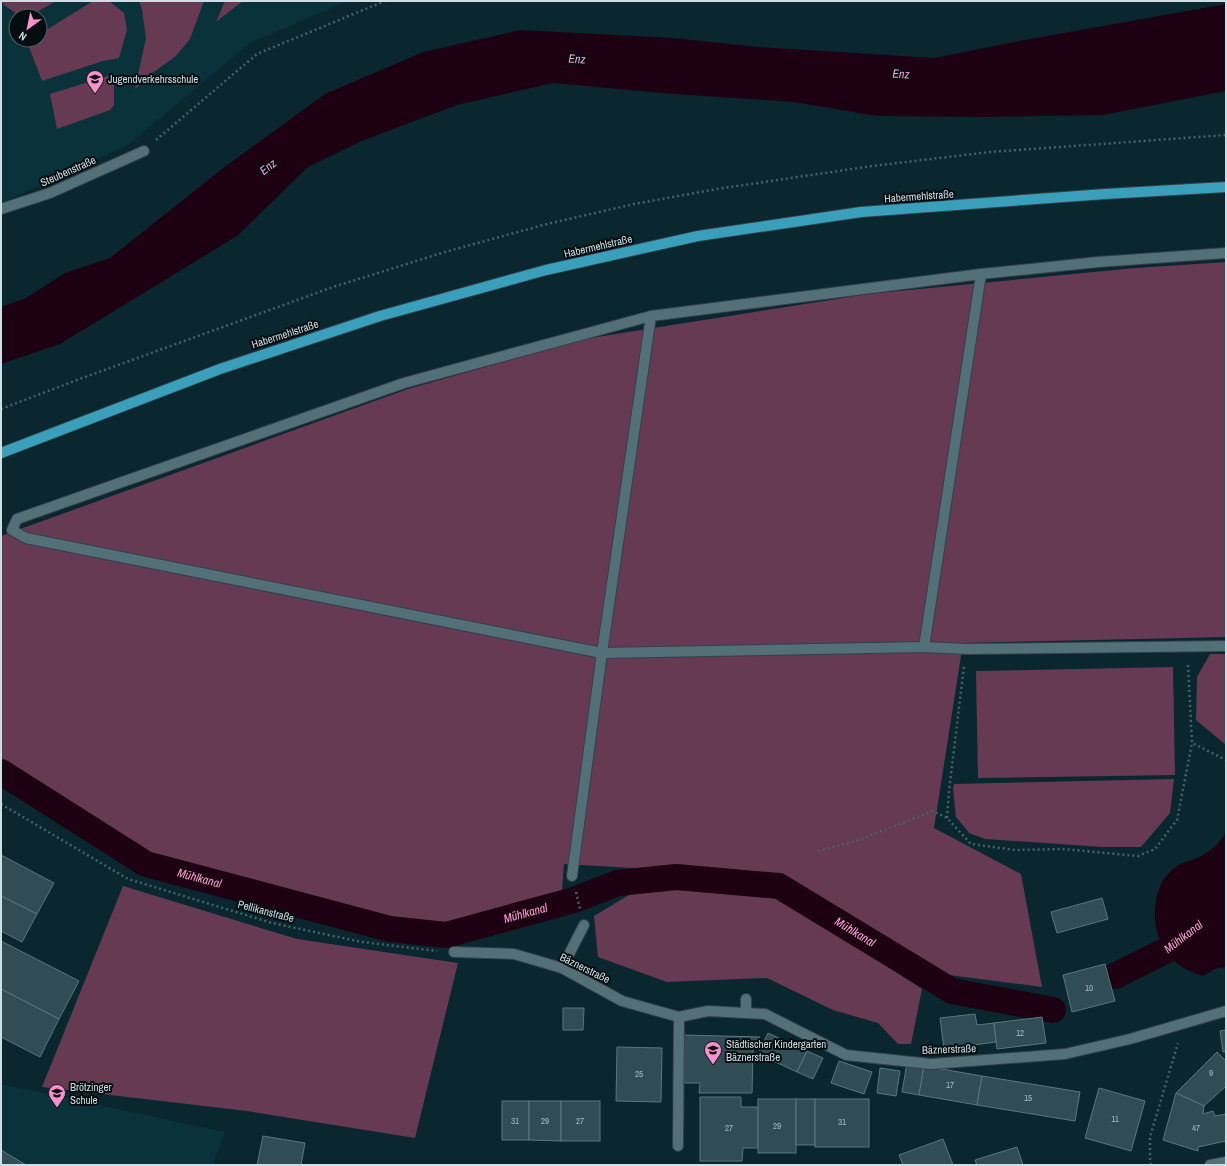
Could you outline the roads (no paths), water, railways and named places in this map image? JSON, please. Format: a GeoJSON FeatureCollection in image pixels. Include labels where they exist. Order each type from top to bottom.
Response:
{"type":"FeatureCollection","features":[{"type":"Feature","properties":{"kind":"main road","name":"Habermehlstraße"},"geometry":{"type":"LineString","coordinates":[[1,453],[220,368],[380,316],[546,270],[698,236],[861,212],[1105,194],[1226,188]]}},
{"type":"Feature","properties":{"kind":"street","name":"Steubenstraße"},"geometry":{"type":"LineString","coordinates":[[1,209],[50,194],[144,151]]}},
{"type":"Feature","properties":{"kind":"street"},"geometry":{"type":"LineString","coordinates":[[1226,253],[1098,262],[981,274],[651,316],[404,384],[17,519],[12,530],[26,538],[602,653],[924,647],[966,649],[1226,646]]}},
{"type":"Feature","properties":{"kind":"street"},"geometry":{"type":"LineString","coordinates":[[924,647],[981,274]]}},
{"type":"Feature","properties":{"kind":"street"},"geometry":{"type":"LineString","coordinates":[[572,876],[602,653],[651,316]]}},
{"type":"Feature","properties":{"kind":"street"},"geometry":{"type":"LineString","coordinates":[[562,968],[584,925]]}},
{"type":"Feature","properties":{"kind":"street","name":"Bäznerstraße"},"geometry":{"type":"LineString","coordinates":[[454,952],[514,954],[562,968],[622,1001],[679,1017],[708,1011],[765,1014],[846,1055],[931,1064],[1065,1054],[1130,1040],[1226,1012]]}},
{"type":"Feature","properties":{"kind":"street"},"geometry":{"type":"LineString","coordinates":[[746,999],[746,1013]]}},
{"type":"Feature","properties":{"kind":"street"},"geometry":{"type":"LineString","coordinates":[[678,1146],[679,1017]]}},
{"type":"Feature","properties":{"kind":"street"},"geometry":{"type":"LineString","coordinates":[[1210,1165],[1226,1162]]}},
{"type":"Feature","properties":{"kind":"water","name":"Enz"},"geometry":{"type":"Polygon","coordinates":[[[1226,4],[1226,91],[1103,115],[981,117],[877,116],[794,102],[661,93],[553,83],[457,105],[364,140],[308,167],[237,236],[60,344],[1,364],[1,307],[26,298],[65,273],[110,258],[222,169],[325,94],[423,52],[521,30],[673,38],[758,47],[934,58],[1019,41],[1226,4]]]}},
{"type":"Feature","properties":{"kind":"water"},"geometry":{"type":"Polygon","coordinates":[[[1226,832],[1226,967],[1214,969],[1203,976],[1190,971],[1169,957],[1158,935],[1155,906],[1159,888],[1170,872],[1179,865],[1197,858],[1212,849],[1226,832]]]}},
{"type":"Feature","properties":{"kind":"waterway","name":"Mühlkanal"},"geometry":{"type":"LineString","coordinates":[[1,772],[146,864],[390,929],[446,935],[574,900],[618,883],[676,877],[779,886],[952,991],[1053,1010]]}},
{"type":"Feature","properties":{"kind":"waterway","name":"Mühlkanal"},"geometry":{"type":"LineString","coordinates":[[1115,976],[1165,951],[1226,904]]}},
{"type":"Feature","properties":{"kind":"place","name":"Jugendverkehrsschule"},"geometry":{"type":"Point","coordinates":[95,94]}},
{"type":"Feature","properties":{"kind":"place","name":"Städtischer Kindergarten Bäznerstraße"},"geometry":{"type":"Point","coordinates":[713,1065]}},
{"type":"Feature","properties":{"kind":"place","name":"Brötzinger Schule"},"geometry":{"type":"Point","coordinates":[57,1108]}}]}
